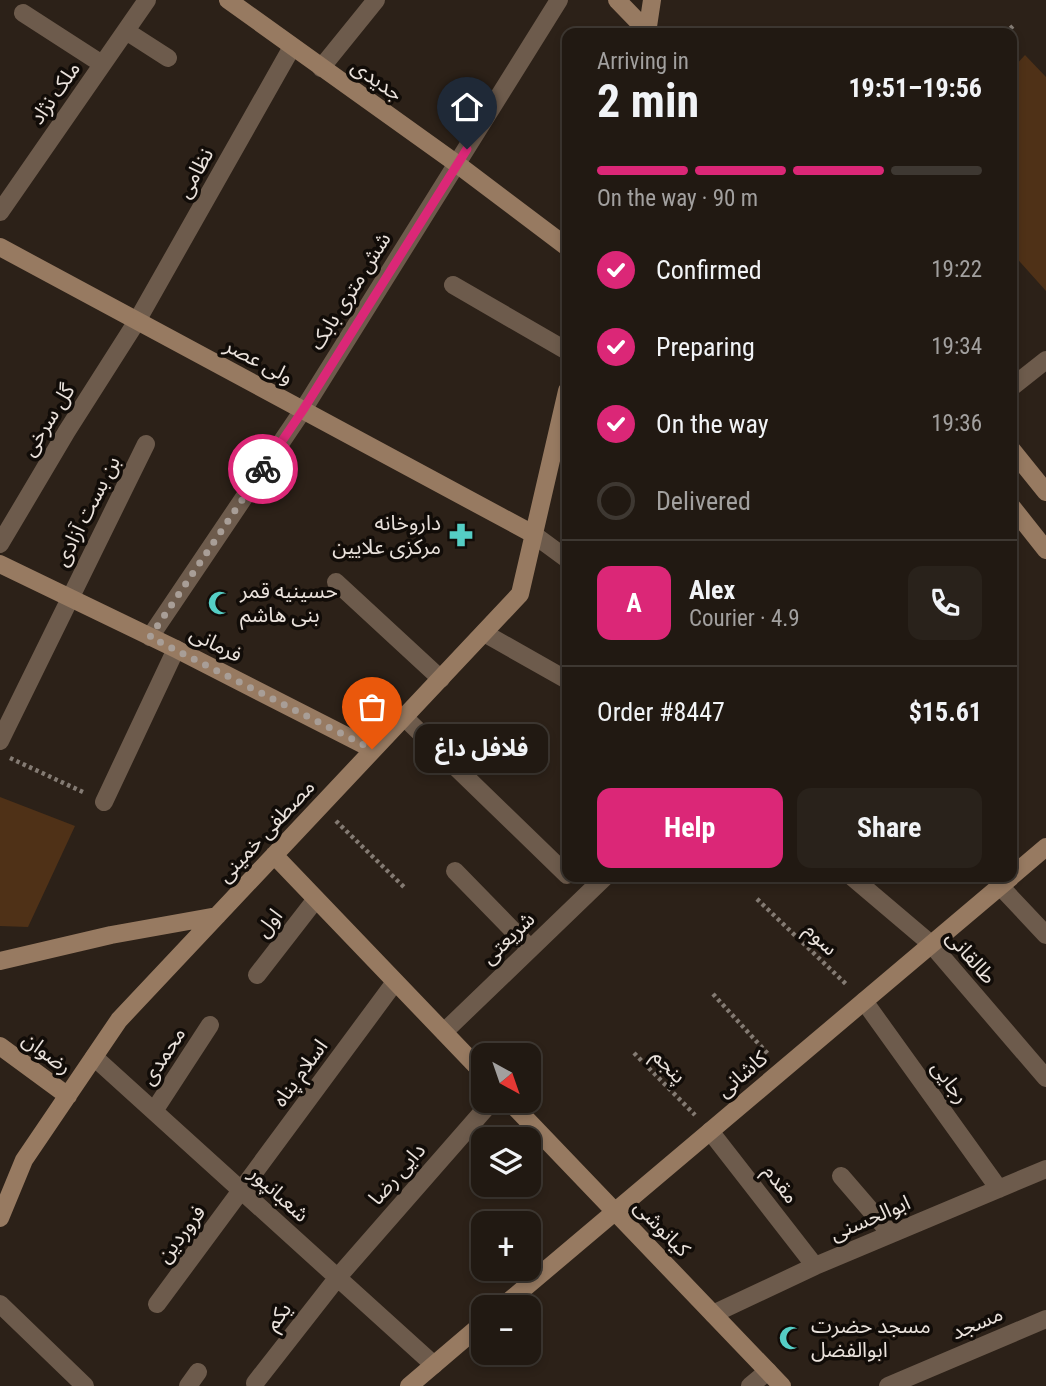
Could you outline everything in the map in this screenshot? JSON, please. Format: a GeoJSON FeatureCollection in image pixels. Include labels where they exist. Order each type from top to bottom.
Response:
{"type":"FeatureCollection","features":[{"type":"Feature","properties":{"kind":"street","name":"ملک نژاد"},"geometry":{"type":"LineString","coordinates":[[0,212],[147,0]]}},
{"type":"Feature","properties":{"kind":"street","name":"جدیدی"},"geometry":{"type":"LineString","coordinates":[[228,0],[457,164],[562,243]]}},
{"type":"Feature","properties":{"kind":"street"},"geometry":{"type":"LineString","coordinates":[[321,68],[376,0]]}},
{"type":"Feature","properties":{"kind":"street","name":"شش متری بابک"},"geometry":{"type":"LineString","coordinates":[[150,637],[303,410],[559,0]]}},
{"type":"Feature","properties":{"kind":"street"},"geometry":{"type":"LineString","coordinates":[[617,0],[645,28]]}},
{"type":"Feature","properties":{"kind":"street"},"geometry":{"type":"LineString","coordinates":[[650,28],[652,0]]}},
{"type":"Feature","properties":{"kind":"street"},"geometry":{"type":"LineString","coordinates":[[23,13],[102,64]]}},
{"type":"Feature","properties":{"kind":"street"},"geometry":{"type":"LineString","coordinates":[[125,31],[168,58]]}},
{"type":"Feature","properties":{"kind":"street","name":"نظامی"},"geometry":{"type":"LineString","coordinates":[[137,321],[292,47]]}},
{"type":"Feature","properties":{"kind":"street","name":"ولی عصر"},"geometry":{"type":"LineString","coordinates":[[0,247],[533,534]]}},
{"type":"Feature","properties":{"kind":"street"},"geometry":{"type":"LineString","coordinates":[[453,285],[562,348]]}},
{"type":"Feature","properties":{"kind":"street","name":"گل سرخی"},"geometry":{"type":"LineString","coordinates":[[0,544],[137,321]]}},
{"type":"Feature","properties":{"kind":"street"},"geometry":{"type":"LineString","coordinates":[[1017,383],[1046,360]]}},
{"type":"Feature","properties":{"kind":"street","name":"مصطفی خمینی"},"geometry":{"type":"LineString","coordinates":[[0,1218],[24,1160],[119,1020],[520,594],[562,427]]}},
{"type":"Feature","properties":{"kind":"street","name":"بن بست آزادی"},"geometry":{"type":"LineString","coordinates":[[0,741],[146,444]]}},
{"type":"Feature","properties":{"kind":"street"},"geometry":{"type":"LineString","coordinates":[[1017,456],[1046,492]]}},
{"type":"Feature","properties":{"kind":"street"},"geometry":{"type":"LineString","coordinates":[[1017,513],[1046,550]]}},
{"type":"Feature","properties":{"kind":"street"},"geometry":{"type":"LineString","coordinates":[[533,534],[562,555]]}},
{"type":"Feature","properties":{"kind":"street","name":"فرمانی"},"geometry":{"type":"LineString","coordinates":[[0,564],[176,649],[372,749]]}},
{"type":"Feature","properties":{"kind":"street"},"geometry":{"type":"LineString","coordinates":[[336,582],[440,679]]}},
{"type":"Feature","properties":{"kind":"street"},"geometry":{"type":"LineString","coordinates":[[484,633],[562,677]]}},
{"type":"Feature","properties":{"kind":"street"},"geometry":{"type":"LineString","coordinates":[[104,802],[176,649]]}},
{"type":"Feature","properties":{"kind":"street"},"geometry":{"type":"LineString","coordinates":[[404,717],[562,870]]}},
{"type":"Feature","properties":{"kind":"street","name":"کاشانی"},"geometry":{"type":"LineString","coordinates":[[1017,872],[1046,847]]}},
{"type":"Feature","properties":{"kind":"street"},"geometry":{"type":"LineString","coordinates":[[274,855],[471,1060]]}},
{"type":"Feature","properties":{"kind":"street"},"geometry":{"type":"LineString","coordinates":[[455,871],[530,948]]}},
{"type":"Feature","properties":{"kind":"street"},"geometry":{"type":"LineString","coordinates":[[574,882],[586,894]]}},
{"type":"Feature","properties":{"kind":"street","name":"شریعتی"},"geometry":{"type":"LineString","coordinates":[[444,1032],[600,882]]}},
{"type":"Feature","properties":{"kind":"street","name":"طالقانی"},"geometry":{"type":"LineString","coordinates":[[858,882],[931,944],[1046,1078]]}},
{"type":"Feature","properties":{"kind":"street","name":"کاشانی"},"geometry":{"type":"LineString","coordinates":[[516,1295],[1006,882]]}},
{"type":"Feature","properties":{"kind":"street"},"geometry":{"type":"LineString","coordinates":[[1009,882],[1046,935]]}},
{"type":"Feature","properties":{"kind":"street","name":"اول"},"geometry":{"type":"LineString","coordinates":[[257,975],[316,899]]}},
{"type":"Feature","properties":{"kind":"street"},"geometry":{"type":"LineString","coordinates":[[0,961],[111,935],[217,916]]}},
{"type":"Feature","properties":{"kind":"street","name":"اسلام پناه"},"geometry":{"type":"LineString","coordinates":[[242,1191],[395,982]]}},
{"type":"Feature","properties":{"kind":"street","name":"رجایی"},"geometry":{"type":"LineString","coordinates":[[864,1001],[999,1189]]}},
{"type":"Feature","properties":{"kind":"street","name":"محمدی"},"geometry":{"type":"LineString","coordinates":[[154,1111],[210,1025]]}},
{"type":"Feature","properties":{"kind":"street","name":"رضوان"},"geometry":{"type":"LineString","coordinates":[[0,1046],[68,1096]]}},
{"type":"Feature","properties":{"kind":"street","name":"شعبانپور"},"geometry":{"type":"LineString","coordinates":[[94,1057],[434,1365]]}},
{"type":"Feature","properties":{"kind":"street","name":"دایی رضا"},"geometry":{"type":"LineString","coordinates":[[338,1277],[482,1113]]}},
{"type":"Feature","properties":{"kind":"street","name":"کیانوشی"},"geometry":{"type":"LineString","coordinates":[[520,1113],[782,1386]]}},
{"type":"Feature","properties":{"kind":"street","name":"مقدم"},"geometry":{"type":"LineString","coordinates":[[710,1131],[815,1266]]}},
{"type":"Feature","properties":{"kind":"street","name":"ابوالحسنی"},"geometry":{"type":"LineString","coordinates":[[713,1314],[815,1266],[1046,1169]]}},
{"type":"Feature","properties":{"kind":"street"},"geometry":{"type":"LineString","coordinates":[[841,1176],[891,1234]]}},
{"type":"Feature","properties":{"kind":"street","name":"فروردین"},"geometry":{"type":"LineString","coordinates":[[157,1304],[242,1191]]}},
{"type":"Feature","properties":{"kind":"street","name":"یکم"},"geometry":{"type":"LineString","coordinates":[[255,1383],[338,1277]]}},
{"type":"Feature","properties":{"kind":"street"},"geometry":{"type":"LineString","coordinates":[[0,1304],[85,1386]]}},
{"type":"Feature","properties":{"kind":"street","name":"مسجد"},"geometry":{"type":"LineString","coordinates":[[888,1386],[1046,1319]]}},
{"type":"Feature","properties":{"kind":"street"},"geometry":{"type":"LineString","coordinates":[[409,1386],[471,1333]]}},
{"type":"Feature","properties":{"kind":"street"},"geometry":{"type":"LineString","coordinates":[[750,1386],[768,1371]]}},
{"type":"Feature","properties":{"kind":"path"},"geometry":{"type":"LineString","coordinates":[[0,753],[104,802]]}},
{"type":"Feature","properties":{"kind":"path"},"geometry":{"type":"LineString","coordinates":[[320,806],[404,887]]}},
{"type":"Feature","properties":{"kind":"path","name":"سوم"},"geometry":{"type":"LineString","coordinates":[[757,899],[864,1001]]}},
{"type":"Feature","properties":{"kind":"path"},"geometry":{"type":"LineString","coordinates":[[713,994],[783,1070]]}},
{"type":"Feature","properties":{"kind":"path","name":"پنجم"},"geometry":{"type":"LineString","coordinates":[[634,1053],[710,1131]]}},
{"type":"Feature","properties":{"kind":"shaded area"},"geometry":{"type":"Polygon","coordinates":[[[1025,55],[1046,77],[1046,291],[1017,259],[1017,64],[1025,55]]]}},
{"type":"Feature","properties":{"kind":"shaded area"},"geometry":{"type":"Polygon","coordinates":[[[0,797],[75,826],[28,927],[0,926],[0,797]]]}},
{"type":"Feature","properties":{"kind":"way so far"},"geometry":{"type":"LineString","coordinates":[[263,469],[150,637],[372,749]]}},
{"type":"Feature","properties":{"kind":"place","name":"داروخانه مرکزی علایین"},"geometry":{"type":"Point","coordinates":[461,535]}},
{"type":"Feature","properties":{"kind":"place","name":"حسینیه قمر بنی هاشم"},"geometry":{"type":"Point","coordinates":[220,603]}},
{"type":"Feature","properties":{"kind":"place","name":"فلافل داغ"},"geometry":{"type":"Point","coordinates":[372,749]}},
{"type":"Feature","properties":{"kind":"place","name":"مسجد حضرت ابوالفضل"},"geometry":{"type":"Point","coordinates":[791,1338]}},
{"type":"Feature","properties":{"kind":"route"},"geometry":{"type":"LineString","coordinates":[[263,469],[467,149]]}}]}
